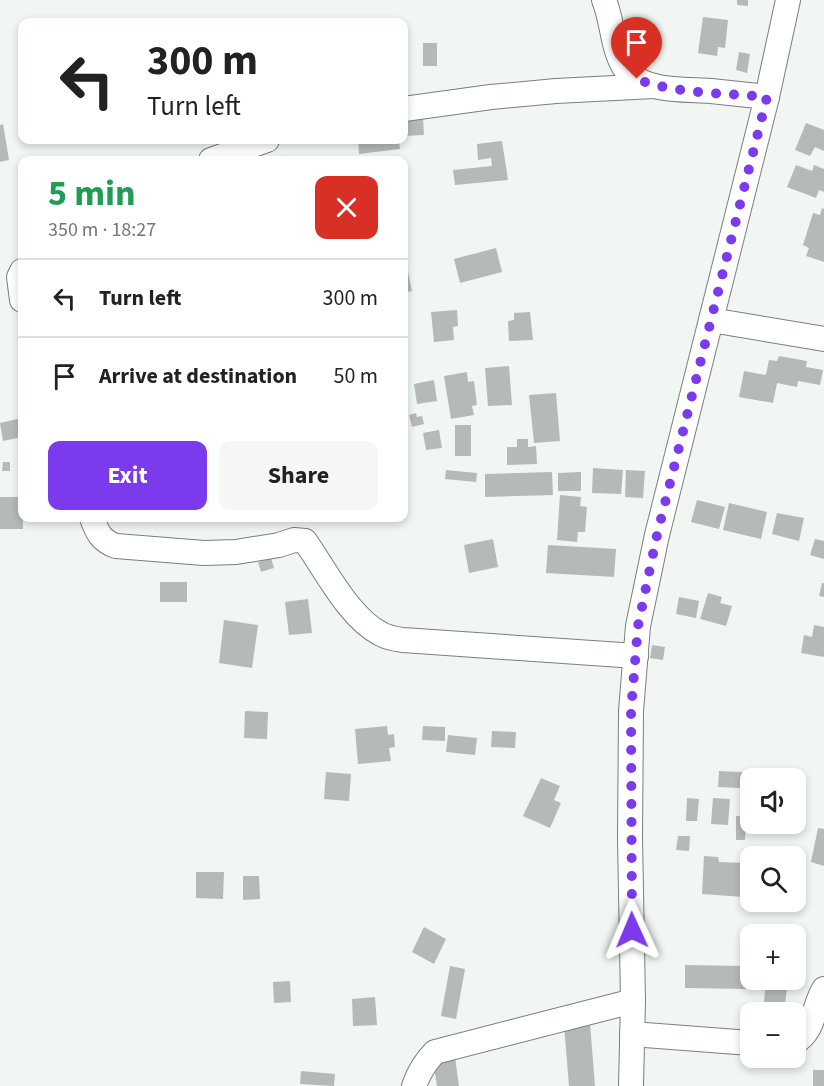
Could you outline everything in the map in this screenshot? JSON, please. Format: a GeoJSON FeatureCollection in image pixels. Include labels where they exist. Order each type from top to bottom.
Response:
{"type":"FeatureCollection","features":[{"type":"Feature","properties":{"kind":"street"},"geometry":{"type":"LineString","coordinates":[[604,0],[608,8],[617,53],[626,69],[637,79],[654,86]]}},
{"type":"Feature","properties":{"kind":"street"},"geometry":{"type":"LineString","coordinates":[[630,1086],[633,1002],[631,711],[638,626],[657,535],[767,97],[788,0]]}},
{"type":"Feature","properties":{"kind":"street"},"geometry":{"type":"LineString","coordinates":[[408,108],[556,91],[654,86],[767,97]]}},
{"type":"Feature","properties":{"kind":"street"},"geometry":{"type":"LineString","coordinates":[[223,156],[256,144]]}},
{"type":"Feature","properties":{"kind":"street"},"geometry":{"type":"LineString","coordinates":[[711,320],[824,339]]}},
{"type":"Feature","properties":{"kind":"street"},"geometry":{"type":"LineString","coordinates":[[94,522],[99,535],[106,543],[116,546],[204,553],[236,552],[279,545],[294,540],[305,541],[346,602],[370,627],[387,637],[636,656]]}},
{"type":"Feature","properties":{"kind":"street"},"geometry":{"type":"LineString","coordinates":[[806,1032],[824,989]]}},
{"type":"Feature","properties":{"kind":"street"},"geometry":{"type":"LineString","coordinates":[[414,1086],[427,1060],[435,1053],[633,1002]]}},
{"type":"Feature","properties":{"kind":"street"},"geometry":{"type":"LineString","coordinates":[[632,1034],[740,1042]]}},
{"type":"Feature","properties":{"kind":"building"},"geometry":{"type":"Polygon","coordinates":[[[737,0],[748,0],[748,6],[737,5],[737,0]]]}},
{"type":"Feature","properties":{"kind":"building"},"geometry":{"type":"Polygon","coordinates":[[[703,17],[728,20],[725,48],[718,47],[717,56],[698,53],[703,17]]]}},
{"type":"Feature","properties":{"kind":"building"},"geometry":{"type":"Polygon","coordinates":[[[423,43],[437,43],[437,66],[423,66],[423,43]]]}},
{"type":"Feature","properties":{"kind":"building"},"geometry":{"type":"Polygon","coordinates":[[[739,52],[750,54],[747,73],[736,70],[739,52]]]}},
{"type":"Feature","properties":{"kind":"building"},"geometry":{"type":"Polygon","coordinates":[[[423,118],[424,135],[408,136],[408,119],[423,118]]]}},
{"type":"Feature","properties":{"kind":"building"},"geometry":{"type":"Polygon","coordinates":[[[806,123],[824,130],[824,151],[815,147],[810,156],[795,150],[806,123]]]}},
{"type":"Feature","properties":{"kind":"building"},"geometry":{"type":"Polygon","coordinates":[[[3,124],[9,160],[0,162],[0,125],[3,124]]]}},
{"type":"Feature","properties":{"kind":"building"},"geometry":{"type":"Polygon","coordinates":[[[502,141],[508,180],[455,185],[453,170],[492,166],[491,158],[478,160],[477,144],[502,141]]]}},
{"type":"Feature","properties":{"kind":"building"},"geometry":{"type":"Polygon","coordinates":[[[358,144],[399,144],[400,149],[359,154],[358,144]]]}},
{"type":"Feature","properties":{"kind":"building"},"geometry":{"type":"Polygon","coordinates":[[[796,165],[812,171],[814,165],[824,169],[824,192],[819,190],[816,198],[787,187],[796,165]]]}},
{"type":"Feature","properties":{"kind":"building"},"geometry":{"type":"Polygon","coordinates":[[[822,208],[824,209],[824,262],[806,256],[809,248],[803,245],[813,213],[820,215],[822,208]]]}},
{"type":"Feature","properties":{"kind":"building"},"geometry":{"type":"Polygon","coordinates":[[[496,248],[502,272],[460,283],[454,259],[496,248]]]}},
{"type":"Feature","properties":{"kind":"building"},"geometry":{"type":"Polygon","coordinates":[[[408,271],[412,291],[408,292],[408,271]]]}},
{"type":"Feature","properties":{"kind":"building"},"geometry":{"type":"Polygon","coordinates":[[[457,310],[458,326],[453,327],[454,340],[434,342],[431,312],[457,310]]]}},
{"type":"Feature","properties":{"kind":"building"},"geometry":{"type":"Polygon","coordinates":[[[530,312],[533,340],[509,341],[508,321],[514,320],[514,313],[530,312]]]}},
{"type":"Feature","properties":{"kind":"building"},"geometry":{"type":"Polygon","coordinates":[[[779,356],[807,361],[806,367],[823,370],[820,385],[798,381],[797,387],[777,383],[773,403],[739,397],[744,371],[766,375],[769,360],[777,361],[779,356]]]}},
{"type":"Feature","properties":{"kind":"building"},"geometry":{"type":"Polygon","coordinates":[[[509,366],[512,405],[488,406],[485,368],[509,366]]]}},
{"type":"Feature","properties":{"kind":"building"},"geometry":{"type":"Polygon","coordinates":[[[467,372],[468,382],[474,381],[477,405],[472,406],[474,415],[451,419],[444,376],[467,372]]]}},
{"type":"Feature","properties":{"kind":"building"},"geometry":{"type":"Polygon","coordinates":[[[434,380],[437,401],[417,404],[414,384],[434,380]]]}},
{"type":"Feature","properties":{"kind":"building"},"geometry":{"type":"Polygon","coordinates":[[[556,393],[560,441],[534,443],[529,395],[556,393]]]}},
{"type":"Feature","properties":{"kind":"building"},"geometry":{"type":"Polygon","coordinates":[[[416,413],[417,417],[422,416],[424,424],[412,427],[409,415],[416,413]]]}},
{"type":"Feature","properties":{"kind":"building"},"geometry":{"type":"Polygon","coordinates":[[[18,419],[18,438],[3,441],[0,423],[18,419]]]}},
{"type":"Feature","properties":{"kind":"building"},"geometry":{"type":"Polygon","coordinates":[[[455,425],[471,425],[471,456],[455,456],[455,425]]]}},
{"type":"Feature","properties":{"kind":"building"},"geometry":{"type":"Polygon","coordinates":[[[439,430],[442,448],[426,450],[423,433],[439,430]]]}},
{"type":"Feature","properties":{"kind":"building"},"geometry":{"type":"Polygon","coordinates":[[[517,439],[528,439],[528,447],[536,446],[537,464],[507,465],[507,447],[517,447],[517,439]]]}},
{"type":"Feature","properties":{"kind":"building"},"geometry":{"type":"Polygon","coordinates":[[[3,462],[10,462],[10,471],[2,471],[3,462]]]}},
{"type":"Feature","properties":{"kind":"building"},"geometry":{"type":"Polygon","coordinates":[[[593,468],[623,470],[621,494],[592,493],[593,468]]]}},
{"type":"Feature","properties":{"kind":"building"},"geometry":{"type":"Polygon","coordinates":[[[446,470],[477,473],[476,482],[445,479],[446,470]]]}},
{"type":"Feature","properties":{"kind":"building"},"geometry":{"type":"Polygon","coordinates":[[[626,470],[645,471],[643,498],[625,497],[626,470]]]}},
{"type":"Feature","properties":{"kind":"building"},"geometry":{"type":"Polygon","coordinates":[[[552,472],[553,495],[485,497],[485,474],[552,472]]]}},
{"type":"Feature","properties":{"kind":"building"},"geometry":{"type":"Polygon","coordinates":[[[581,472],[581,491],[558,491],[558,473],[581,472]]]}},
{"type":"Feature","properties":{"kind":"building"},"geometry":{"type":"Polygon","coordinates":[[[560,495],[581,497],[580,506],[587,507],[585,532],[578,532],[577,542],[557,540],[560,495]]]}},
{"type":"Feature","properties":{"kind":"building"},"geometry":{"type":"Polygon","coordinates":[[[0,497],[18,497],[18,522],[23,522],[23,529],[0,529],[0,497]]]}},
{"type":"Feature","properties":{"kind":"building"},"geometry":{"type":"Polygon","coordinates":[[[697,500],[725,507],[719,529],[691,522],[697,500]]]}},
{"type":"Feature","properties":{"kind":"building"},"geometry":{"type":"Polygon","coordinates":[[[729,503],[767,512],[761,539],[723,530],[729,503]]]}},
{"type":"Feature","properties":{"kind":"building"},"geometry":{"type":"Polygon","coordinates":[[[777,513],[804,518],[799,541],[772,534],[777,513]]]}},
{"type":"Feature","properties":{"kind":"building"},"geometry":{"type":"Polygon","coordinates":[[[493,539],[498,567],[469,573],[464,545],[493,539]]]}},
{"type":"Feature","properties":{"kind":"building"},"geometry":{"type":"Polygon","coordinates":[[[815,539],[824,541],[824,559],[810,555],[815,539]]]}},
{"type":"Feature","properties":{"kind":"building"},"geometry":{"type":"Polygon","coordinates":[[[548,545],[616,549],[614,577],[546,573],[548,545]]]}},
{"type":"Feature","properties":{"kind":"building"},"geometry":{"type":"Polygon","coordinates":[[[271,558],[274,568],[261,572],[258,562],[271,558]]]}},
{"type":"Feature","properties":{"kind":"building"},"geometry":{"type":"Polygon","coordinates":[[[160,582],[187,582],[187,602],[160,602],[160,582]]]}},
{"type":"Feature","properties":{"kind":"building"},"geometry":{"type":"Polygon","coordinates":[[[822,583],[824,583],[824,597],[819,596],[822,583]]]}},
{"type":"Feature","properties":{"kind":"building"},"geometry":{"type":"Polygon","coordinates":[[[708,593],[722,597],[720,603],[732,606],[726,626],[700,619],[708,593]]]}},
{"type":"Feature","properties":{"kind":"building"},"geometry":{"type":"Polygon","coordinates":[[[679,597],[699,601],[696,618],[676,614],[679,597]]]}},
{"type":"Feature","properties":{"kind":"building"},"geometry":{"type":"Polygon","coordinates":[[[308,599],[312,633],[289,635],[285,602],[308,599]]]}},
{"type":"Feature","properties":{"kind":"building"},"geometry":{"type":"Polygon","coordinates":[[[224,620],[258,625],[252,668],[219,663],[224,620]]]}},
{"type":"Feature","properties":{"kind":"building"},"geometry":{"type":"Polygon","coordinates":[[[814,625],[824,627],[824,657],[801,653],[804,635],[812,637],[814,625]]]}},
{"type":"Feature","properties":{"kind":"building"},"geometry":{"type":"Polygon","coordinates":[[[652,645],[665,647],[663,660],[650,658],[652,645]]]}},
{"type":"Feature","properties":{"kind":"building"},"geometry":{"type":"Polygon","coordinates":[[[245,711],[268,712],[267,739],[244,738],[245,711]]]}},
{"type":"Feature","properties":{"kind":"building"},"geometry":{"type":"Polygon","coordinates":[[[387,726],[388,735],[394,734],[395,747],[389,748],[391,761],[358,764],[355,729],[387,726]]]}},
{"type":"Feature","properties":{"kind":"building"},"geometry":{"type":"Polygon","coordinates":[[[423,726],[445,727],[445,741],[422,740],[423,726]]]}},
{"type":"Feature","properties":{"kind":"building"},"geometry":{"type":"Polygon","coordinates":[[[492,731],[516,732],[515,748],[491,747],[492,731]]]}},
{"type":"Feature","properties":{"kind":"building"},"geometry":{"type":"Polygon","coordinates":[[[448,735],[477,738],[475,755],[446,752],[448,735]]]}},
{"type":"Feature","properties":{"kind":"building"},"geometry":{"type":"Polygon","coordinates":[[[719,771],[740,772],[740,788],[718,787],[719,771]]]}},
{"type":"Feature","properties":{"kind":"building"},"geometry":{"type":"Polygon","coordinates":[[[326,772],[351,774],[349,801],[324,799],[326,772]]]}},
{"type":"Feature","properties":{"kind":"building"},"geometry":{"type":"Polygon","coordinates":[[[541,778],[560,786],[554,800],[561,803],[550,828],[523,816],[541,778]]]}},
{"type":"Feature","properties":{"kind":"building"},"geometry":{"type":"Polygon","coordinates":[[[687,798],[699,799],[697,821],[686,821],[687,798]]]}},
{"type":"Feature","properties":{"kind":"building"},"geometry":{"type":"Polygon","coordinates":[[[713,798],[730,799],[728,825],[711,824],[713,798]]]}},
{"type":"Feature","properties":{"kind":"building"},"geometry":{"type":"Polygon","coordinates":[[[736,816],[740,816],[740,834],[745,834],[745,840],[736,840],[736,816]]]}},
{"type":"Feature","properties":{"kind":"building"},"geometry":{"type":"Polygon","coordinates":[[[818,828],[824,829],[824,866],[811,862],[818,828]]]}},
{"type":"Feature","properties":{"kind":"building"},"geometry":{"type":"Polygon","coordinates":[[[678,836],[690,836],[689,851],[676,850],[678,836]]]}},
{"type":"Feature","properties":{"kind":"building"},"geometry":{"type":"Polygon","coordinates":[[[704,856],[718,857],[719,862],[740,863],[740,897],[702,894],[704,856]]]}},
{"type":"Feature","properties":{"kind":"building"},"geometry":{"type":"Polygon","coordinates":[[[196,872],[224,872],[223,899],[196,898],[196,872]]]}},
{"type":"Feature","properties":{"kind":"building"},"geometry":{"type":"Polygon","coordinates":[[[243,876],[259,876],[260,899],[243,900],[243,876]]]}},
{"type":"Feature","properties":{"kind":"building"},"geometry":{"type":"Polygon","coordinates":[[[424,927],[446,939],[434,964],[412,952],[424,927]]]}},
{"type":"Feature","properties":{"kind":"building"},"geometry":{"type":"Polygon","coordinates":[[[685,965],[740,966],[740,989],[685,988],[685,965]]]}},
{"type":"Feature","properties":{"kind":"building"},"geometry":{"type":"Polygon","coordinates":[[[450,966],[465,969],[456,1019],[441,1016],[450,966]]]}},
{"type":"Feature","properties":{"kind":"building"},"geometry":{"type":"Polygon","coordinates":[[[290,981],[291,1002],[274,1003],[273,982],[290,981]]]}},
{"type":"Feature","properties":{"kind":"building"},"geometry":{"type":"Polygon","coordinates":[[[765,990],[787,990],[785,1002],[764,1002],[765,990]]]}},
{"type":"Feature","properties":{"kind":"building"},"geometry":{"type":"Polygon","coordinates":[[[375,997],[377,1025],[353,1026],[352,999],[375,997]]]}},
{"type":"Feature","properties":{"kind":"building"},"geometry":{"type":"Polygon","coordinates":[[[590,1023],[595,1086],[569,1086],[564,1025],[590,1023]]]}},
{"type":"Feature","properties":{"kind":"building"},"geometry":{"type":"Polygon","coordinates":[[[455,1057],[459,1086],[437,1086],[433,1060],[455,1057]]]}},
{"type":"Feature","properties":{"kind":"building"},"geometry":{"type":"Polygon","coordinates":[[[813,1070],[824,1070],[824,1086],[813,1086],[813,1070]]]}},
{"type":"Feature","properties":{"kind":"building"},"geometry":{"type":"Polygon","coordinates":[[[301,1071],[335,1074],[334,1086],[300,1084],[301,1071]]]}},
{"type":"Feature","properties":{"kind":"route"},"geometry":{"type":"LineString","coordinates":[[632,930],[631,711],[638,626],[674,464],[767,97],[671,89],[654,86],[637,79]]}}]}
